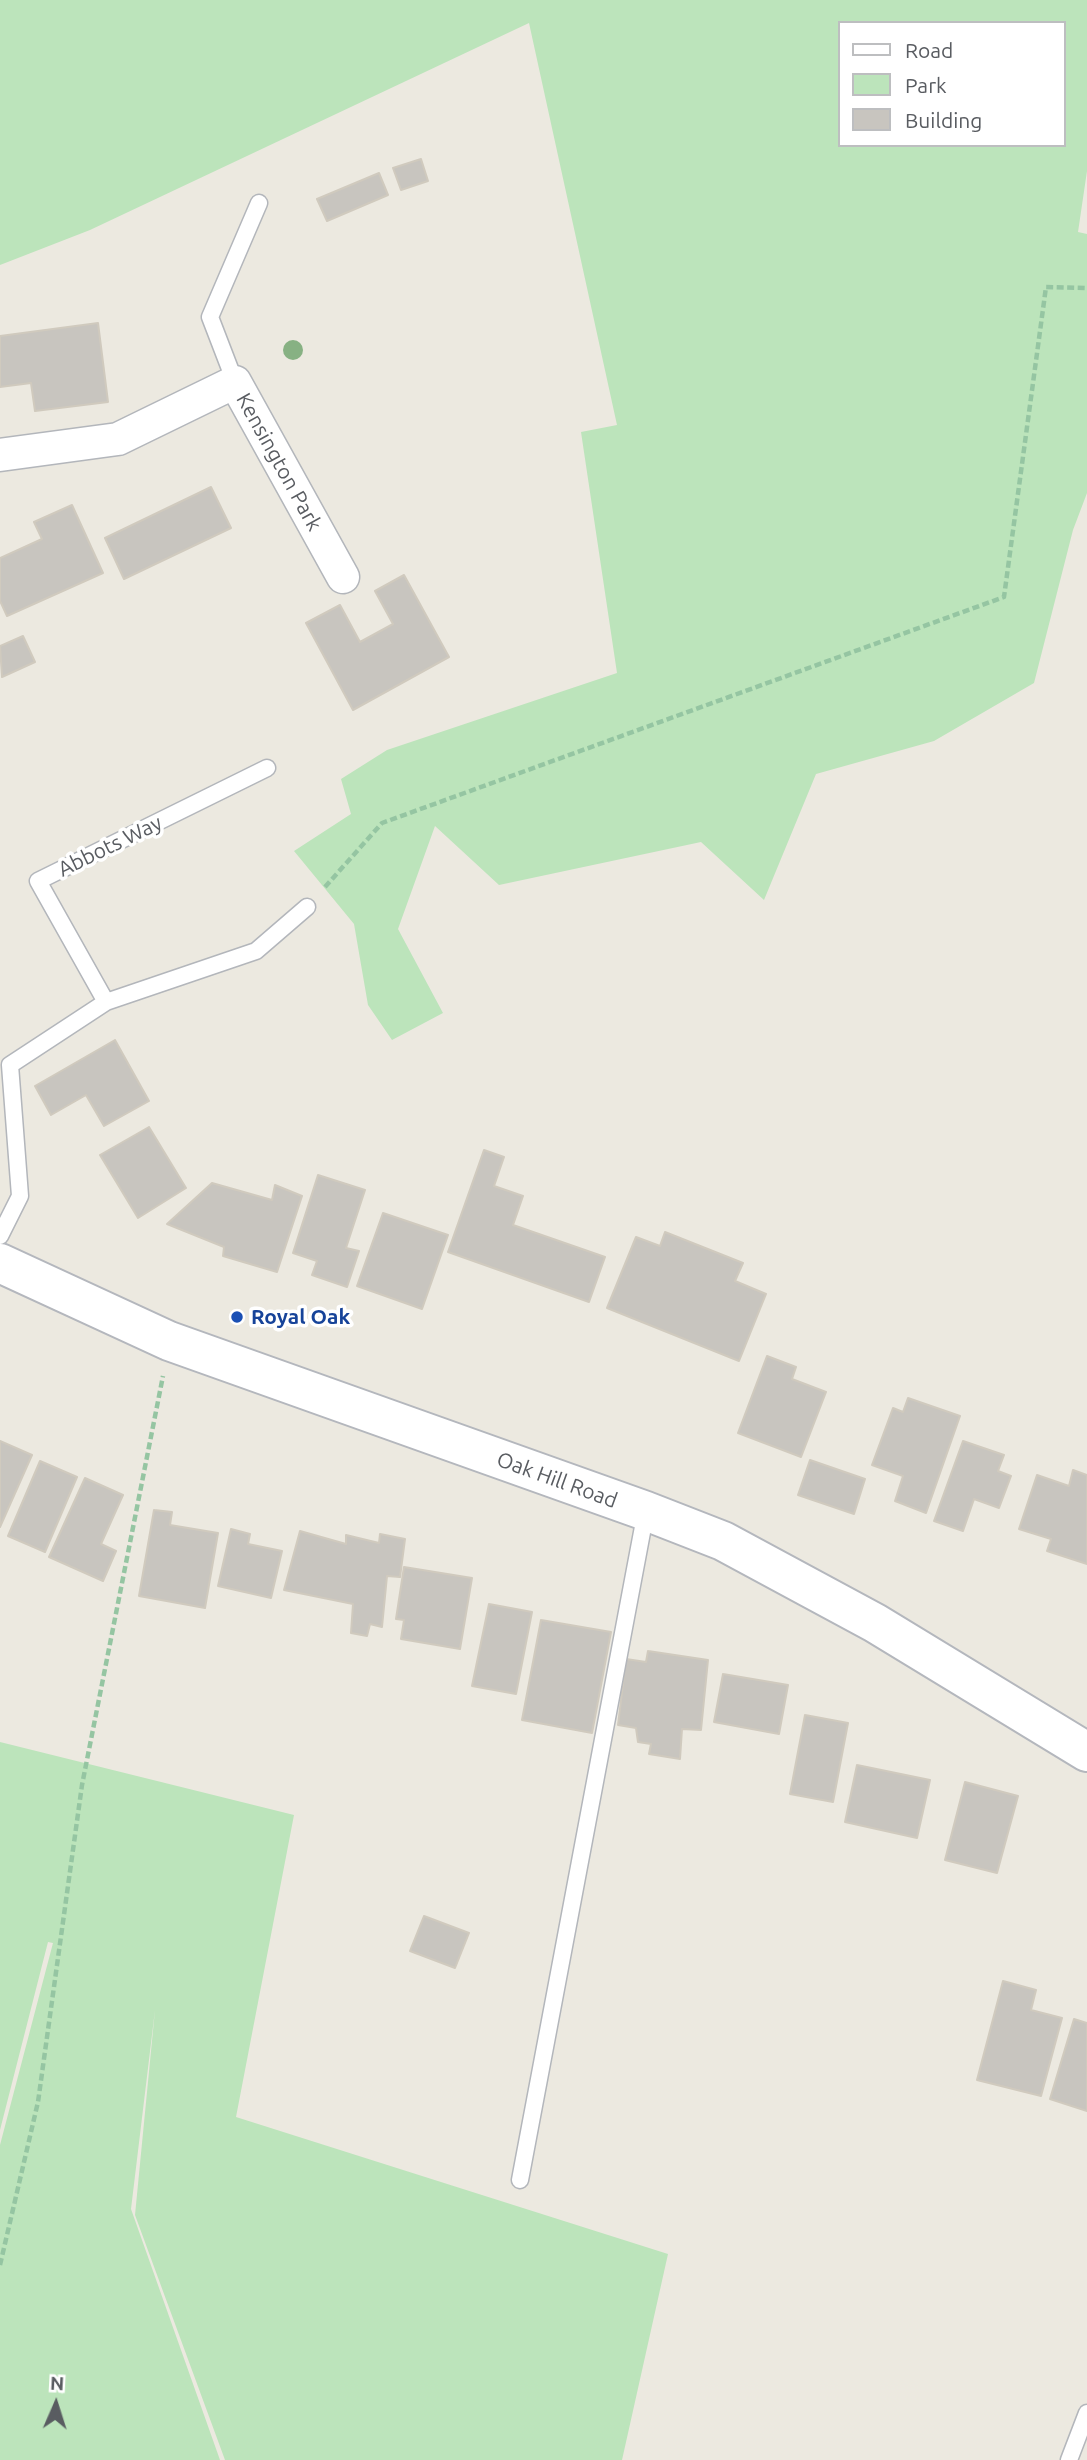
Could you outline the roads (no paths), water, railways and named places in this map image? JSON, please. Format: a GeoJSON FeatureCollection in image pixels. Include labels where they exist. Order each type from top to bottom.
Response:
{"type":"FeatureCollection","features":[{"type":"Feature","properties":{"kind":"main road","name":"Oak Hill Road"},"geometry":{"type":"LineString","coordinates":[[0,1263],[169,1341],[723,1541],[875,1623],[1087,1752]]}},
{"type":"Feature","properties":{"kind":"street","name":"Kensington Park"},"geometry":{"type":"LineString","coordinates":[[0,455],[118,439],[235,382],[343,577]]}},
{"type":"Feature","properties":{"kind":"lane"},"geometry":{"type":"LineString","coordinates":[[235,382],[210,317],[259,202]]}},
{"type":"Feature","properties":{"kind":"lane","name":"Abbots Way"},"geometry":{"type":"LineString","coordinates":[[106,1002],[38,881],[267,768]]}},
{"type":"Feature","properties":{"kind":"lane"},"geometry":{"type":"LineString","coordinates":[[0,1236],[20,1196],[10,1065],[106,1002],[256,951],[307,907]]}},
{"type":"Feature","properties":{"kind":"lane"},"geometry":{"type":"LineString","coordinates":[[520,2180],[646,1511]]}},
{"type":"Feature","properties":{"kind":"lane"},"geometry":{"type":"LineString","coordinates":[[1069,2460],[1087,2413]]}},
{"type":"Feature","properties":{"kind":"place","name":"Royal Oak"},"geometry":{"type":"Point","coordinates":[237,1317]}}]}
